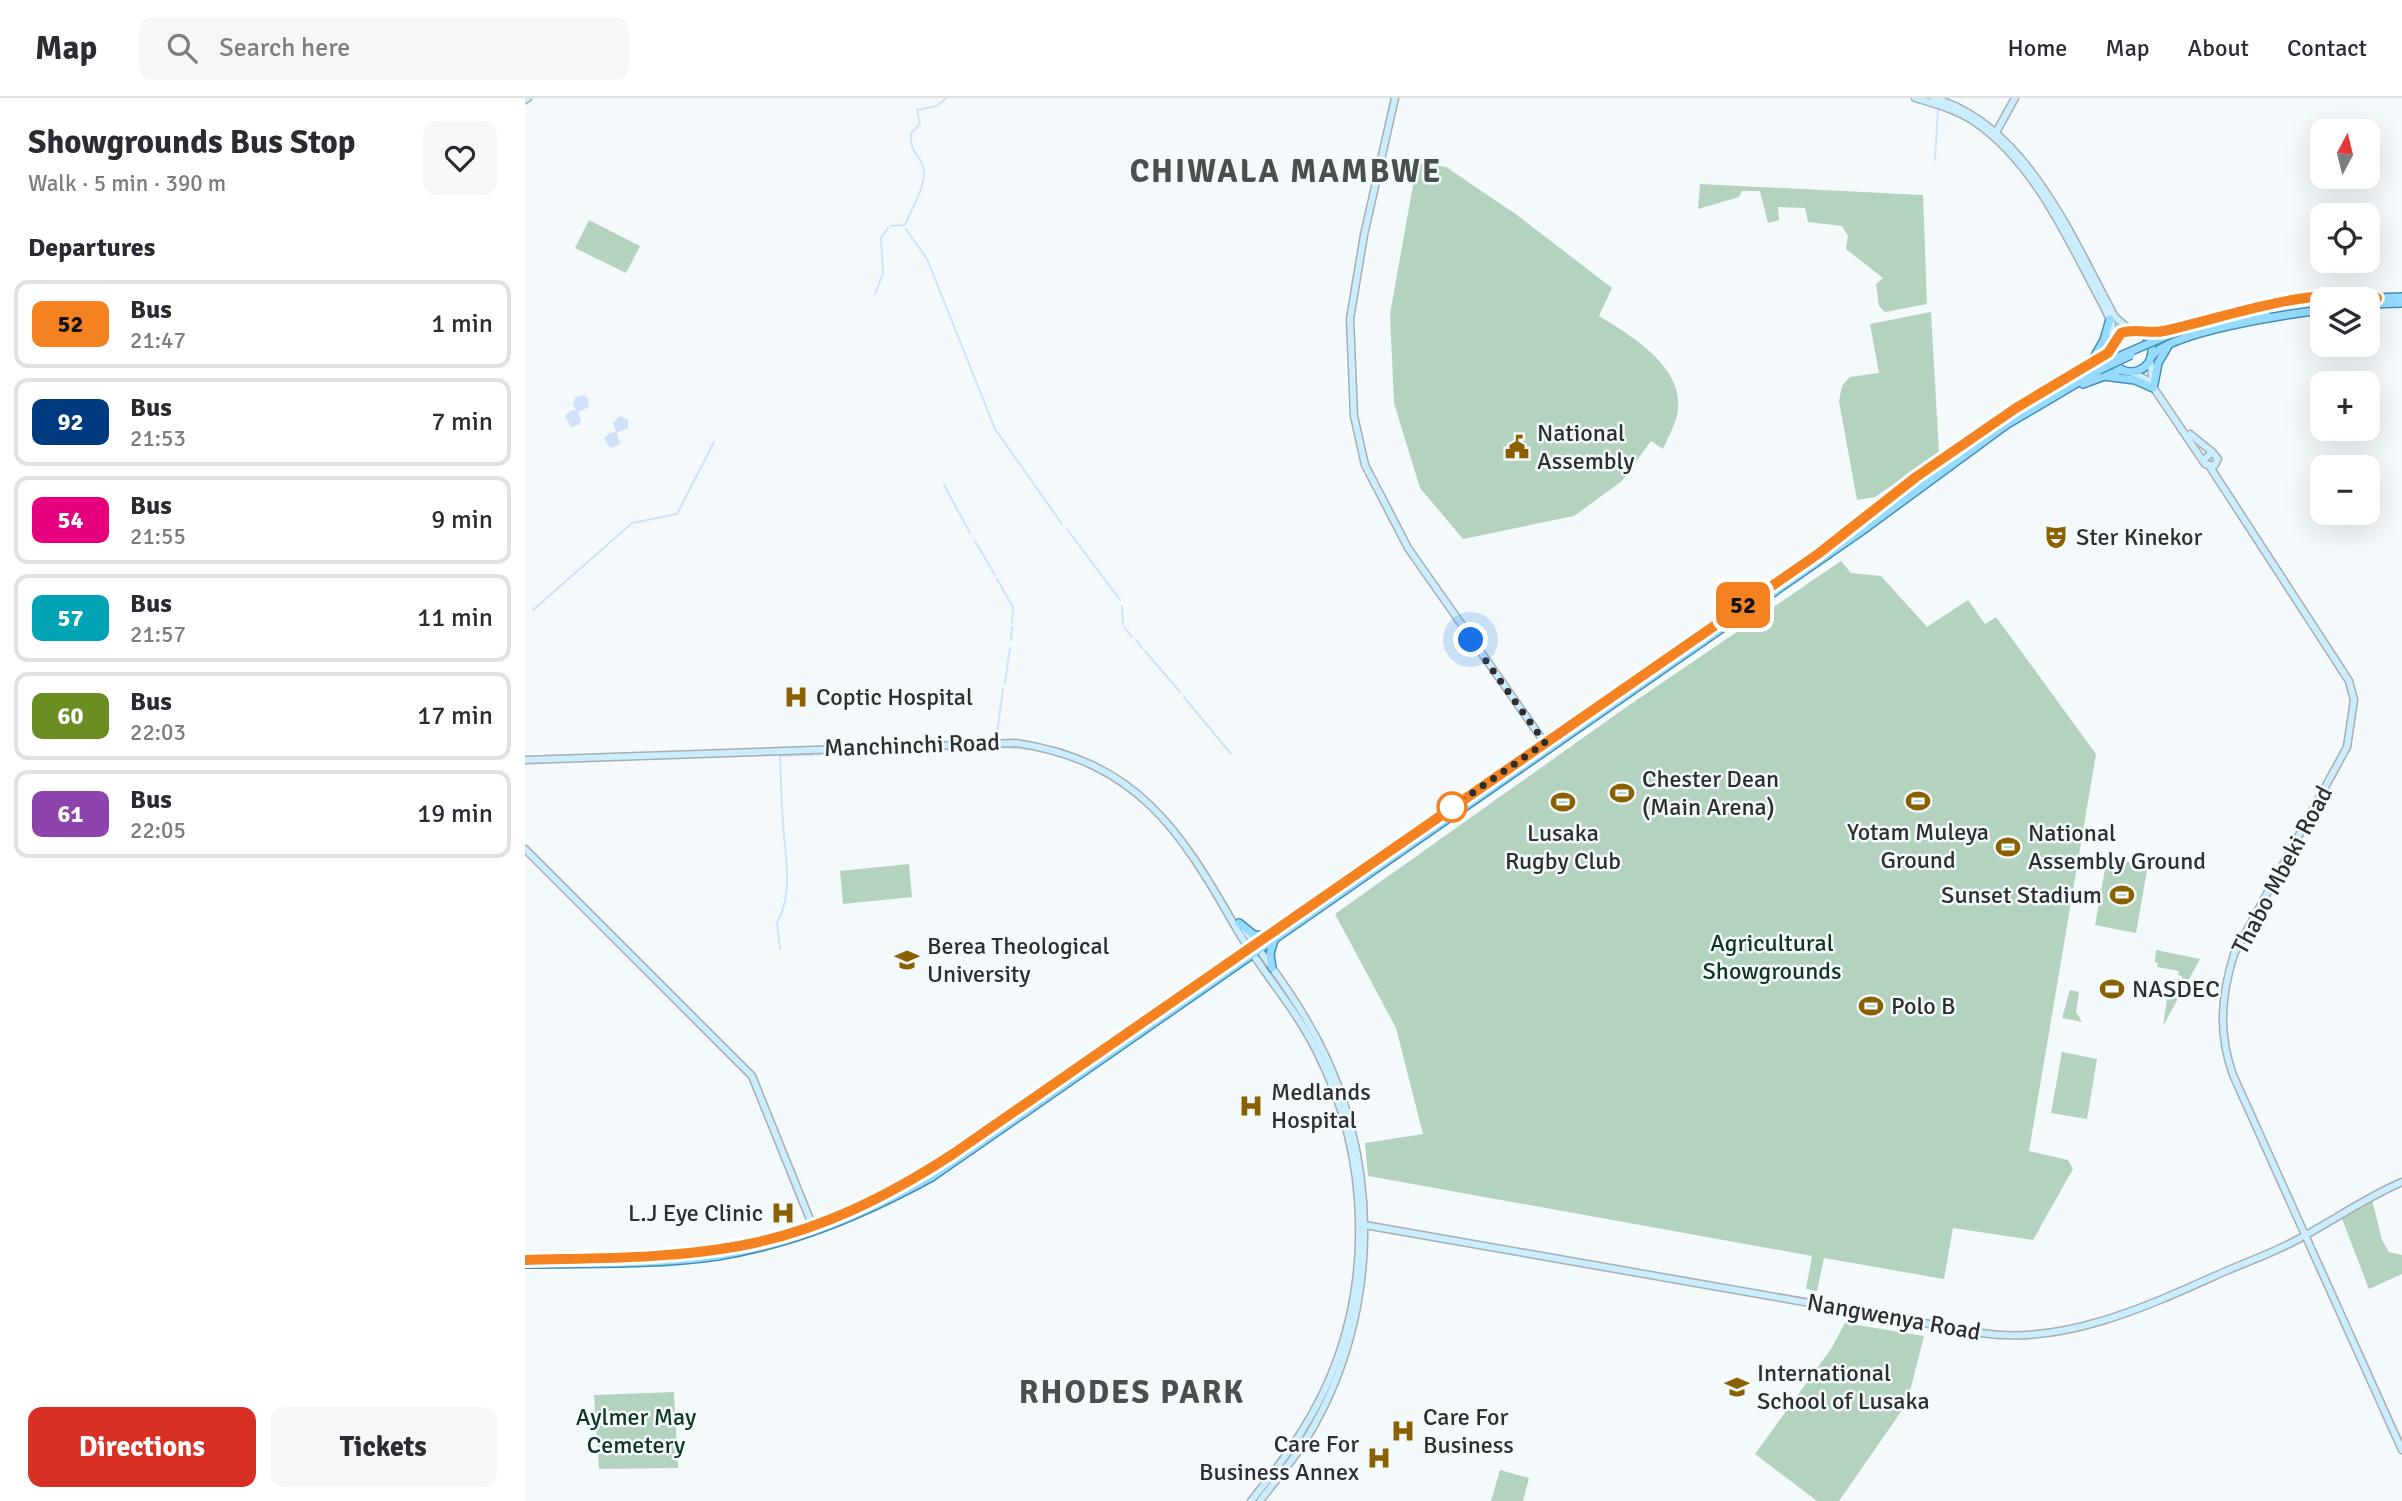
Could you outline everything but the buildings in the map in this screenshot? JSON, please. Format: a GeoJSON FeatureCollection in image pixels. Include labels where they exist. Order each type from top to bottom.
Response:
{"type":"FeatureCollection","features":[{"type":"Feature","properties":{"kind":"main road"},"geometry":{"type":"LineString","coordinates":[[1395,98],[1364,235],[1350,319],[1350,378],[1365,465],[1398,531],[1547,746]]}},
{"type":"Feature","properties":{"kind":"main road"},"geometry":{"type":"LineString","coordinates":[[1915,98],[1963,115],[2017,153],[2035,175],[2115,317],[2150,343],[2150,359]]}},
{"type":"Feature","properties":{"kind":"main road"},"geometry":{"type":"LineString","coordinates":[[1933,98],[1976,117],[2020,163],[2036,186],[2110,319],[2113,328],[2113,361],[2121,370]]}},
{"type":"Feature","properties":{"kind":"main road"},"geometry":{"type":"LineString","coordinates":[[1995,136],[2015,98]]}},
{"type":"Feature","properties":{"kind":"main road"},"geometry":{"type":"LineString","coordinates":[[2380,301],[2402,297]]}},
{"type":"Feature","properties":{"kind":"main road"},"geometry":{"type":"LineString","coordinates":[[525,1262],[713,1256],[770,1245],[853,1218],[956,1161],[1254,952],[1265,936],[1547,746],[1889,510],[2006,425],[2097,369],[2121,333],[2166,330],[2234,310],[2310,298]]}},
{"type":"Feature","properties":{"kind":"main road"},"geometry":{"type":"LineString","coordinates":[[2380,301],[2402,303]]}},
{"type":"Feature","properties":{"kind":"main road"},"geometry":{"type":"LineString","coordinates":[[525,1262],[711,1250],[769,1240],[813,1227],[875,1201],[925,1172],[1274,939],[2004,421],[2097,369],[2167,341],[2255,315],[2310,308]]}},
{"type":"Feature","properties":{"kind":"main road"},"geometry":{"type":"LineString","coordinates":[[2097,369],[2110,319]]}},
{"type":"Feature","properties":{"kind":"main road"},"geometry":{"type":"LineString","coordinates":[[2097,369],[2131,372],[2142,369],[2167,341]]}},
{"type":"Feature","properties":{"kind":"main road"},"geometry":{"type":"LineString","coordinates":[[2097,369],[2153,386],[2159,359],[2167,341]]}},
{"type":"Feature","properties":{"kind":"main road","name":"Thabo Mbeki Road"},"geometry":{"type":"LineString","coordinates":[[2150,359],[2153,386],[2326,641],[2349,681],[2354,700],[2347,747],[2234,954],[2222,1007],[2223,1039],[2233,1075],[2402,1450]]}},
{"type":"Feature","properties":{"kind":"main road","name":"Thabo Mbeki Road"},"geometry":{"type":"LineString","coordinates":[[2131,372],[2145,377],[2192,438],[2218,457],[2231,500]]}},
{"type":"Feature","properties":{"kind":"main road"},"geometry":{"type":"LineString","coordinates":[[2204,460],[2212,452]]}},
{"type":"Feature","properties":{"kind":"main road"},"geometry":{"type":"LineString","coordinates":[[2210,467],[2218,462]]}},
{"type":"Feature","properties":{"kind":"main road","name":"Manchinchi Road"},"geometry":{"type":"LineString","coordinates":[[525,760],[1000,743],[1046,747],[1094,764],[1144,798],[1179,838],[1254,952]]}},
{"type":"Feature","properties":{"kind":"main road"},"geometry":{"type":"LineString","coordinates":[[525,849],[752,1076],[813,1227]]}},
{"type":"Feature","properties":{"kind":"main road","name":"Manchinchi Road"},"geometry":{"type":"LineString","coordinates":[[1229,912],[1239,923],[1254,952]]}},
{"type":"Feature","properties":{"kind":"main road"},"geometry":{"type":"LineString","coordinates":[[1239,923],[1254,934],[1265,936]]}},
{"type":"Feature","properties":{"kind":"main road"},"geometry":{"type":"LineString","coordinates":[[1272,968],[1270,954],[1274,939]]}},
{"type":"Feature","properties":{"kind":"main road"},"geometry":{"type":"LineString","coordinates":[[1251,1501],[1300,1436],[1335,1363],[1357,1282],[1362,1224],[1357,1151],[1341,1092],[1308,1022],[1272,968],[1254,952]]}},
{"type":"Feature","properties":{"kind":"main road"},"geometry":{"type":"LineString","coordinates":[[1254,952],[1304,1025],[1336,1094],[1351,1152],[1365,1235],[1360,1296],[1341,1366],[1305,1441],[1260,1501]]}},
{"type":"Feature","properties":{"kind":"main road","name":"Nangwenya Road"},"geometry":{"type":"LineString","coordinates":[[1362,1224],[1980,1333],[2010,1336],[2101,1322],[2132,1313],[2305,1236],[2359,1202],[2402,1182]]}},
{"type":"Feature","properties":{"kind":"main road"},"geometry":{"type":"LineString","coordinates":[[1365,1235],[1375,1226]]}},
{"type":"Feature","properties":{"kind":"green space"},"geometry":{"type":"Polygon","coordinates":[[[1417,163],[1446,167],[1517,215],[1612,288],[1599,316],[1642,345],[1667,371],[1675,385],[1678,402],[1676,419],[1663,449],[1651,441],[1622,481],[1574,516],[1463,539],[1420,488],[1394,403],[1390,314],[1417,163]]]}},
{"type":"Feature","properties":{"kind":"green space"},"geometry":{"type":"Polygon","coordinates":[[[1700,184],[1923,195],[1927,304],[1885,312],[1879,306],[1876,284],[1883,278],[1846,249],[1848,236],[1842,226],[1808,222],[1805,208],[1778,207],[1779,220],[1768,223],[1760,191],[1742,191],[1739,197],[1698,209],[1700,184]]]}},
{"type":"Feature","properties":{"kind":"green space"},"geometry":{"type":"Polygon","coordinates":[[[589,220],[640,246],[626,273],[575,248],[589,220]]]}},
{"type":"Feature","properties":{"kind":"green space"},"geometry":{"type":"Polygon","coordinates":[[[1931,312],[1939,453],[1875,497],[1857,500],[1839,401],[1842,386],[1850,377],[1879,373],[1870,324],[1931,312]]]}},
{"type":"Feature","properties":{"kind":"green space","name":"Agricultural Showgrounds"},"geometry":{"type":"Polygon","coordinates":[[[1841,561],[1851,573],[1881,576],[1927,627],[1968,600],[1985,624],[1996,617],[2096,754],[2029,1151],[2068,1160],[2073,1169],[2033,1240],[1953,1228],[1944,1279],[1824,1258],[1817,1291],[1806,1289],[1812,1256],[1368,1176],[1365,1143],[1423,1134],[1396,1028],[1335,914],[1625,708],[1841,561]]]}},
{"type":"Feature","properties":{"kind":"green space","name":"Sunset Stadium"},"geometry":{"type":"Polygon","coordinates":[[[2107,858],[2148,865],[2136,933],[2095,925],[2107,858]]]}},
{"type":"Feature","properties":{"kind":"green space"},"geometry":{"type":"Polygon","coordinates":[[[909,864],[912,897],[843,904],[840,871],[909,864]]]}},
{"type":"Feature","properties":{"kind":"green space"},"geometry":{"type":"Polygon","coordinates":[[[2156,950],[2200,959],[2163,1026],[2169,986],[2180,988],[2182,976],[2178,975],[2179,971],[2157,967],[2156,950]]]}},
{"type":"Feature","properties":{"kind":"green space"},"geometry":{"type":"Polygon","coordinates":[[[2070,990],[2079,992],[2076,1012],[2082,1022],[2062,1018],[2070,990]]]}},
{"type":"Feature","properties":{"kind":"green space"},"geometry":{"type":"Polygon","coordinates":[[[2062,1052],[2097,1059],[2087,1119],[2051,1113],[2062,1052]]]}},
{"type":"Feature","properties":{"kind":"green space"},"geometry":{"type":"Polygon","coordinates":[[[2371,1196],[2382,1240],[2389,1252],[2402,1255],[2402,1274],[2369,1289],[2342,1219],[2371,1196]]]}},
{"type":"Feature","properties":{"kind":"green space","name":"International School of Lusaka"},"geometry":{"type":"Polygon","coordinates":[[[1845,1323],[1924,1336],[1907,1403],[1839,1501],[1817,1501],[1755,1454],[1831,1349],[1845,1323]]]}},
{"type":"Feature","properties":{"kind":"green space","name":"Aylmer May Cemetery"},"geometry":{"type":"Polygon","coordinates":[[[674,1392],[678,1468],[599,1469],[594,1395],[674,1392]]]}},
{"type":"Feature","properties":{"kind":"green space"},"geometry":{"type":"Polygon","coordinates":[[[1500,1470],[1529,1478],[1523,1501],[1491,1501],[1500,1470]]]}},
{"type":"Feature","properties":{"kind":"water"},"geometry":{"type":"Polygon","coordinates":[[[583,395],[588,398],[589,407],[578,412],[581,419],[579,425],[571,427],[565,416],[576,410],[573,404],[575,397],[583,395]]]}},
{"type":"Feature","properties":{"kind":"water"},"geometry":{"type":"Polygon","coordinates":[[[620,416],[628,420],[628,428],[617,433],[620,444],[610,448],[604,438],[609,433],[616,432],[613,423],[620,416]]]}},
{"type":"Feature","properties":{"kind":"waterway"},"geometry":{"type":"LineString","coordinates":[[891,226],[905,225],[924,178],[923,166],[911,141],[911,133],[920,124],[917,110],[937,106],[946,98]]}},
{"type":"Feature","properties":{"kind":"waterway"},"geometry":{"type":"LineString","coordinates":[[1935,160],[1938,109]]}},
{"type":"Feature","properties":{"kind":"waterway"},"geometry":{"type":"LineString","coordinates":[[875,294],[883,273],[881,238],[888,228]]}},
{"type":"Feature","properties":{"kind":"waterway"},"geometry":{"type":"LineString","coordinates":[[906,229],[927,259],[995,429],[1062,524]]}},
{"type":"Feature","properties":{"kind":"waterway"},"geometry":{"type":"LineString","coordinates":[[533,610],[632,523],[677,514],[714,442]]}},
{"type":"Feature","properties":{"kind":"waterway"},"geometry":{"type":"LineString","coordinates":[[944,485],[970,533]]}},
{"type":"Feature","properties":{"kind":"waterway"},"geometry":{"type":"LineString","coordinates":[[1067,529],[1120,600]]}},
{"type":"Feature","properties":{"kind":"waterway"},"geometry":{"type":"LineString","coordinates":[[975,541],[995,575]]}},
{"type":"Feature","properties":{"kind":"waterway"},"geometry":{"type":"LineString","coordinates":[[997,579],[1013,607],[1012,623]]}},
{"type":"Feature","properties":{"kind":"waterway"},"geometry":{"type":"LineString","coordinates":[[1122,606],[1123,624]]}},
{"type":"Feature","properties":{"kind":"waterway"},"geometry":{"type":"LineString","coordinates":[[1011,640],[1012,627]]}},
{"type":"Feature","properties":{"kind":"waterway"},"geometry":{"type":"LineString","coordinates":[[1124,627],[1132,637]]}},
{"type":"Feature","properties":{"kind":"waterway"},"geometry":{"type":"LineString","coordinates":[[1136,640],[1143,649]]}},
{"type":"Feature","properties":{"kind":"waterway"},"geometry":{"type":"LineString","coordinates":[[1005,683],[1010,648]]}},
{"type":"Feature","properties":{"kind":"waterway"},"geometry":{"type":"LineString","coordinates":[[1145,651],[1180,692]]}},
{"type":"Feature","properties":{"kind":"waterway"},"geometry":{"type":"LineString","coordinates":[[997,734],[1003,689]]}},
{"type":"Feature","properties":{"kind":"waterway"},"geometry":{"type":"LineString","coordinates":[[1184,697],[1231,754]]}},
{"type":"Feature","properties":{"kind":"waterway"},"geometry":{"type":"LineString","coordinates":[[998,747],[1030,749]]}},
{"type":"Feature","properties":{"kind":"waterway"},"geometry":{"type":"LineString","coordinates":[[931,750],[969,748]]}},
{"type":"Feature","properties":{"kind":"waterway"},"geometry":{"type":"LineString","coordinates":[[840,754],[913,750]]}},
{"type":"Feature","properties":{"kind":"waterway"},"geometry":{"type":"LineString","coordinates":[[917,750],[925,750]]}},
{"type":"Feature","properties":{"kind":"waterway"},"geometry":{"type":"LineString","coordinates":[[817,755],[823,754]]}},
{"type":"Feature","properties":{"kind":"waterway"},"geometry":{"type":"LineString","coordinates":[[828,754],[833,754]]}},
{"type":"Feature","properties":{"kind":"waterway"},"geometry":{"type":"LineString","coordinates":[[1053,754],[1064,758]]}},
{"type":"Feature","properties":{"kind":"waterway"},"geometry":{"type":"LineString","coordinates":[[780,949],[777,923],[787,887],[780,756],[813,755]]}},
{"type":"Feature","properties":{"kind":"bus line","name":"52"},"geometry":{"type":"LineString","coordinates":[[525,1260],[634,1256],[739,1246],[813,1227],[875,1201],[953,1154],[1818,554],[1916,477],[1997,421],[2108,353],[2113,341],[2121,333],[2166,330],[2234,310],[2310,298]]}},
{"type":"Feature","properties":{"kind":"place","name":"National Assembly"},"geometry":{"type":"Point","coordinates":[1517,447]}},
{"type":"Feature","properties":{"kind":"place","name":"Ster Kinekor"},"geometry":{"type":"Point","coordinates":[2056,537]}},
{"type":"Feature","properties":{"kind":"place","name":"Coptic Hospital"},"geometry":{"type":"Point","coordinates":[796,697]}},
{"type":"Feature","properties":{"kind":"place","name":"Chester Dean (Main Arena)"},"geometry":{"type":"Point","coordinates":[1622,793]}},
{"type":"Feature","properties":{"kind":"place","name":"Yotam Muleya Ground"},"geometry":{"type":"Point","coordinates":[1918,801]}},
{"type":"Feature","properties":{"kind":"place","name":"Lusaka Rugby Club"},"geometry":{"type":"Point","coordinates":[1563,802]}},
{"type":"Feature","properties":{"kind":"place","name":"National Assembly Ground"},"geometry":{"type":"Point","coordinates":[2008,847]}},
{"type":"Feature","properties":{"kind":"place","name":"Sunset Stadium"},"geometry":{"type":"Point","coordinates":[2122,895]}},
{"type":"Feature","properties":{"kind":"place","name":"Berea Theological University"},"geometry":{"type":"Point","coordinates":[907,960]}},
{"type":"Feature","properties":{"kind":"place","name":"NASDEC"},"geometry":{"type":"Point","coordinates":[2112,989]}},
{"type":"Feature","properties":{"kind":"place","name":"Polo B"},"geometry":{"type":"Point","coordinates":[1871,1006]}},
{"type":"Feature","properties":{"kind":"place","name":"Medlands Hospital"},"geometry":{"type":"Point","coordinates":[1251,1106]}},
{"type":"Feature","properties":{"kind":"place","name":"L.J Eye Clinic"},"geometry":{"type":"Point","coordinates":[783,1213]}},
{"type":"Feature","properties":{"kind":"place","name":"International School of Lusaka"},"geometry":{"type":"Point","coordinates":[1737,1387]}},
{"type":"Feature","properties":{"kind":"place","name":"Care For Business"},"geometry":{"type":"Point","coordinates":[1403,1431]}},
{"type":"Feature","properties":{"kind":"place","name":"Care For Business Annex"},"geometry":{"type":"Point","coordinates":[1379,1458]}},
{"type":"Feature","properties":{"kind":"district","name":"CHIWALA MAMBWE"},"geometry":{"type":"Point","coordinates":[1286,171]}},
{"type":"Feature","properties":{"kind":"district","name":"RHODES PARK"},"geometry":{"type":"Point","coordinates":[1132,1392]}},
{"type":"Feature","properties":{"kind":"route"},"geometry":{"type":"LineString","coordinates":[[1452,807],[1545,743],[1471,640]]}}]}
